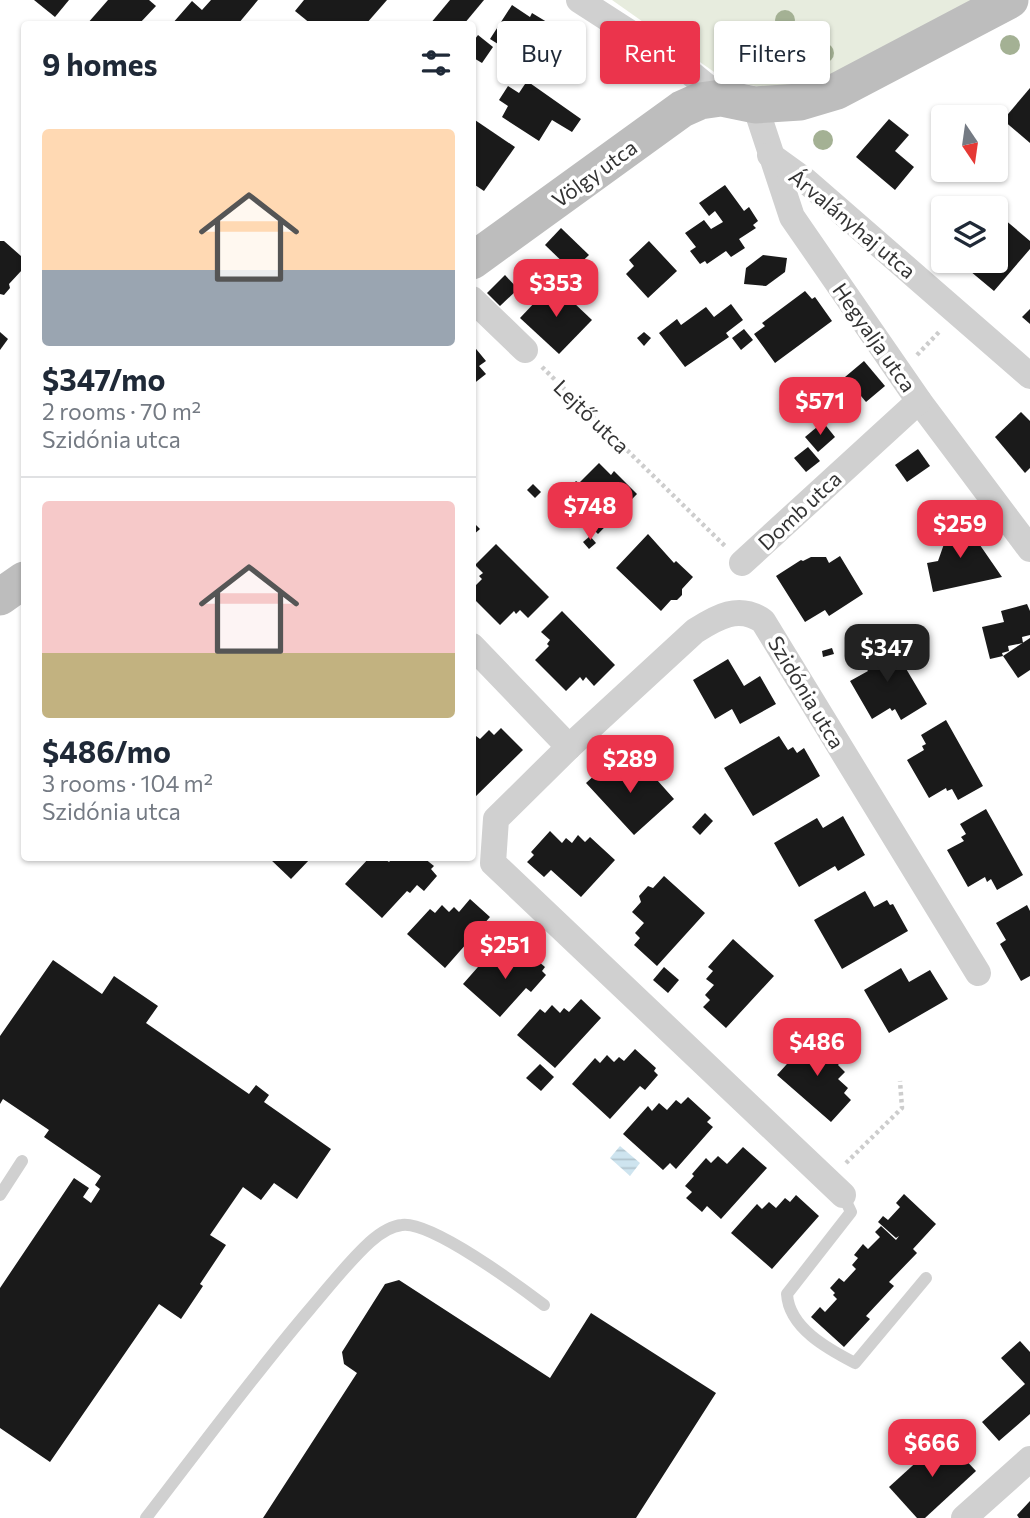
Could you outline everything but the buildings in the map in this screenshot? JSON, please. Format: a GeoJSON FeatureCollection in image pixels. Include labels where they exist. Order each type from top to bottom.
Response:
{"type":"FeatureCollection","features":[{"type":"Feature","properties":{"kind":"street"},"geometry":{"type":"LineString","coordinates":[[579,0],[738,102]]}},
{"type":"Feature","properties":{"kind":"street","name":"Völgy utca"},"geometry":{"type":"LineString","coordinates":[[476,258],[682,109],[700,101],[800,102],[837,91],[1010,0]]}},
{"type":"Feature","properties":{"kind":"street","name":"Hegyalja utca"},"geometry":{"type":"LineString","coordinates":[[738,102],[770,155],[792,217],[919,401],[1030,549]]}},
{"type":"Feature","properties":{"kind":"street","name":"Árvalányhaj utca"},"geometry":{"type":"LineString","coordinates":[[770,155],[806,181],[1030,376]]}},
{"type":"Feature","properties":{"kind":"street"},"geometry":{"type":"LineString","coordinates":[[476,303],[525,350]]}},
{"type":"Feature","properties":{"kind":"street","name":"Domb utca"},"geometry":{"type":"LineString","coordinates":[[742,563],[919,401]]}},
{"type":"Feature","properties":{"kind":"street"},"geometry":{"type":"LineString","coordinates":[[0,597],[21,582]]}},
{"type":"Feature","properties":{"kind":"street","name":"Szidónia utca"},"geometry":{"type":"LineString","coordinates":[[836,1188],[493,863],[496,819],[569,747],[695,631],[717,618],[740,611],[757,616],[764,621],[978,973]]}},
{"type":"Feature","properties":{"kind":"street"},"geometry":{"type":"LineString","coordinates":[[476,650],[569,747]]}},
{"type":"Feature","properties":{"kind":"street"},"geometry":{"type":"LineString","coordinates":[[964,1518],[1030,1459]]}},
{"type":"Feature","properties":{"kind":"lane"},"geometry":{"type":"LineString","coordinates":[[0,1195],[22,1161]]}},
{"type":"Feature","properties":{"kind":"lane"},"geometry":{"type":"LineString","coordinates":[[836,1188],[851,1212],[787,1294],[788,1307],[794,1318],[826,1348],[855,1363],[926,1278]]}},
{"type":"Feature","properties":{"kind":"lane"},"geometry":{"type":"LineString","coordinates":[[146,1518],[282,1342],[348,1265],[371,1241],[391,1228],[404,1224],[419,1227],[487,1262],[544,1305]]}},
{"type":"Feature","properties":{"kind":"path"},"geometry":{"type":"LineString","coordinates":[[899,372],[958,313]]}},
{"type":"Feature","properties":{"kind":"path","name":"Lejtő utca"},"geometry":{"type":"LineString","coordinates":[[525,350],[742,563]]}},
{"type":"Feature","properties":{"kind":"path"},"geometry":{"type":"LineString","coordinates":[[836,1188],[902,1108],[900,1081]]}},
{"type":"Feature","properties":{"kind":"shaded area"},"geometry":{"type":"Polygon","coordinates":[[[612,0],[986,0],[830,77],[830,21],[714,21],[714,72],[700,62],[700,21],[642,21],[612,0]]]}},
{"type":"Feature","properties":{"kind":"shaded area"},"geometry":{"type":"Polygon","coordinates":[[[746,84],[807,84],[796,87],[764,88],[746,84]]]}},
{"type":"Feature","properties":{"kind":"water"},"geometry":{"type":"Polygon","coordinates":[[[620,1146],[640,1163],[630,1176],[610,1158],[620,1146]]]}}]}
